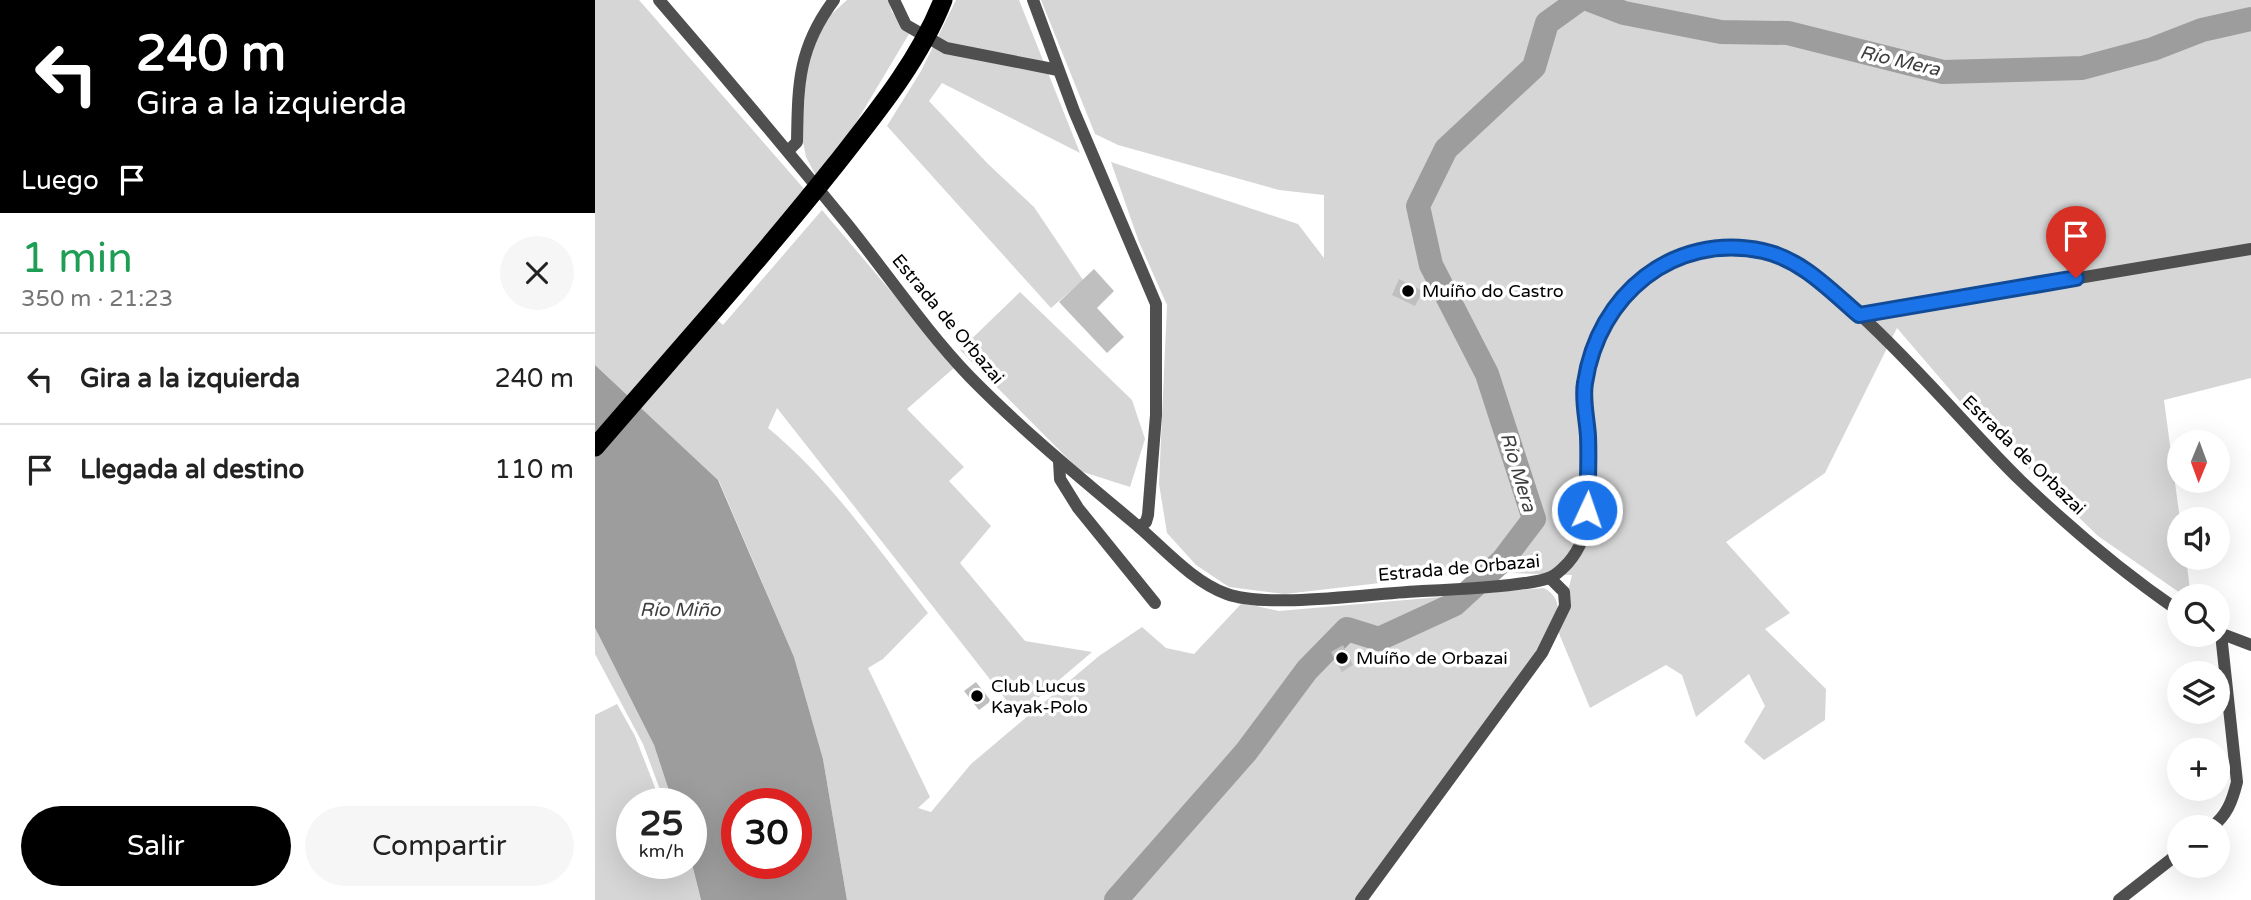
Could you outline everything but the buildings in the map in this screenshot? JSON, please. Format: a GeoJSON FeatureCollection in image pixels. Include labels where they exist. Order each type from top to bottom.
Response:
{"type":"FeatureCollection","features":[{"type":"Feature","properties":{"kind":"highway"},"geometry":{"type":"LineString","coordinates":[[595,447],[797,213],[887,98],[922,46],[940,7]]}},
{"type":"Feature","properties":{"kind":"street","name":"Estrada de Orbazai"},"geometry":{"type":"LineString","coordinates":[[659,0],[788,151],[967,373],[1059,461],[1197,576],[1229,595],[1268,601],[1447,590],[1550,578],[1571,560],[1586,532],[1590,467],[1585,384],[1599,335],[1629,288],[1666,261],[1713,248],[1763,251],[1808,271],[1859,315],[2019,479],[2120,570],[2167,603]]}},
{"type":"Feature","properties":{"kind":"street"},"geometry":{"type":"LineString","coordinates":[[788,151],[797,142],[801,64],[812,31],[834,0]]}},
{"type":"Feature","properties":{"kind":"street"},"geometry":{"type":"LineString","coordinates":[[894,0],[906,25],[946,48],[1058,70]]}},
{"type":"Feature","properties":{"kind":"street"},"geometry":{"type":"LineString","coordinates":[[1033,0],[1058,70],[1156,304],[1155,427],[1146,522],[1139,527]]}},
{"type":"Feature","properties":{"kind":"street"},"geometry":{"type":"LineString","coordinates":[[1859,315],[2251,249]]}},
{"type":"Feature","properties":{"kind":"street"},"geometry":{"type":"LineString","coordinates":[[1059,461],[1060,479],[1078,508],[1155,603]]}},
{"type":"Feature","properties":{"kind":"street"},"geometry":{"type":"LineString","coordinates":[[1361,900],[1542,653],[1565,606],[1564,592],[1550,578]]}},
{"type":"Feature","properties":{"kind":"street"},"geometry":{"type":"LineString","coordinates":[[2230,637],[2251,645]]}},
{"type":"Feature","properties":{"kind":"street"},"geometry":{"type":"LineString","coordinates":[[2221,647],[2237,782],[2233,801],[2225,815]]}},
{"type":"Feature","properties":{"kind":"street"},"geometry":{"type":"LineString","coordinates":[[2119,900],[2167,862]]}},
{"type":"Feature","properties":{"kind":"shaded area"},"geometry":{"type":"Polygon","coordinates":[[[595,0],[639,0],[805,190],[705,309],[723,325],[822,210],[955,367],[907,409],[964,467],[949,481],[991,526],[960,563],[1025,641],[1092,652],[1018,715],[777,408],[768,428],[813,470],[833,493],[928,613],[883,659],[868,668],[930,797],[918,808],[931,812],[971,764],[1099,656],[1142,627],[1166,648],[1194,654],[1242,603],[1279,611],[1544,588],[1552,594],[1558,609],[1553,626],[1539,651],[1356,900],[847,900],[823,759],[794,657],[719,481],[595,365],[595,0]]]}},
{"type":"Feature","properties":{"kind":"shaded area"},"geometry":{"type":"Polygon","coordinates":[[[847,0],[888,0],[892,12],[909,34],[854,126],[816,176],[806,157],[802,137],[807,60],[825,20],[847,0]]]}},
{"type":"Feature","properties":{"kind":"shaded area"},"geometry":{"type":"Polygon","coordinates":[[[956,0],[1019,0],[1080,153],[942,83],[929,101],[988,164],[1034,207],[1083,280],[1051,308],[887,126],[921,71],[956,0]]]}},
{"type":"Feature","properties":{"kind":"shaded area"},"geometry":{"type":"Polygon","coordinates":[[[1041,0],[2251,0],[2251,378],[2164,400],[2168,430],[2167,494],[2177,494],[2178,507],[2167,507],[2167,570],[2188,570],[2189,584],[2167,584],[2098,536],[1963,405],[1897,328],[1825,473],[1726,542],[1790,613],[1765,629],[1826,689],[1825,720],[1764,760],[1744,742],[1765,706],[1749,674],[1696,717],[1682,675],[1666,665],[1590,708],[1558,631],[1572,575],[1475,572],[1285,594],[1229,587],[1196,565],[1167,533],[1159,484],[1167,305],[1139,242],[1111,162],[1298,224],[1324,258],[1324,195],[1279,190],[1118,145],[1095,134],[1041,0]]]}},
{"type":"Feature","properties":{"kind":"shaded area"},"geometry":{"type":"Polygon","coordinates":[[[1020,292],[1132,400],[1145,439],[1130,487],[1080,471],[960,350],[1020,292]]]}},
{"type":"Feature","properties":{"kind":"shaded area"},"geometry":{"type":"Polygon","coordinates":[[[595,628],[654,745],[668,788],[659,788],[643,744],[595,654],[595,628]]]}},
{"type":"Feature","properties":{"kind":"shaded area"},"geometry":{"type":"Polygon","coordinates":[[[617,704],[635,736],[655,788],[616,788],[616,879],[696,879],[701,900],[595,900],[595,715],[617,704]]]}},
{"type":"Feature","properties":{"kind":"water","name":"Río Miño"},"geometry":{"type":"Polygon","coordinates":[[[595,365],[718,480],[794,657],[823,759],[847,900],[701,900],[696,879],[707,879],[707,788],[668,788],[654,745],[595,628],[595,365]]]}},
{"type":"Feature","properties":{"kind":"waterway","name":"Río Mera"},"geometry":{"type":"LineString","coordinates":[[1116,900],[1246,752],[1307,670],[1347,629],[1379,639],[1455,604],[1503,560],[1534,519],[1487,374],[1431,265],[1418,206],[1446,149],[1534,67],[1547,23],[1579,0]]}},
{"type":"Feature","properties":{"kind":"waterway","name":"Río Mera"},"geometry":{"type":"LineString","coordinates":[[1590,0],[1624,13],[1721,32],[1788,33],[1943,72],[2082,68],[2153,49],[2202,30],[2251,19]]}},
{"type":"Feature","properties":{"kind":"place","name":"Muíño do Castro"},"geometry":{"type":"Point","coordinates":[1408,291]}},
{"type":"Feature","properties":{"kind":"place","name":"Muíño de Orbazai"},"geometry":{"type":"Point","coordinates":[1342,658]}},
{"type":"Feature","properties":{"kind":"place","name":"Club Lucus Kayak-Polo"},"geometry":{"type":"Point","coordinates":[977,696]}},
{"type":"Feature","properties":{"kind":"route"},"geometry":{"type":"LineString","coordinates":[[1587,510],[1590,467],[1585,384],[1599,335],[1629,288],[1666,261],[1713,248],[1763,251],[1808,271],[1859,315],[2076,278]]}}]}
